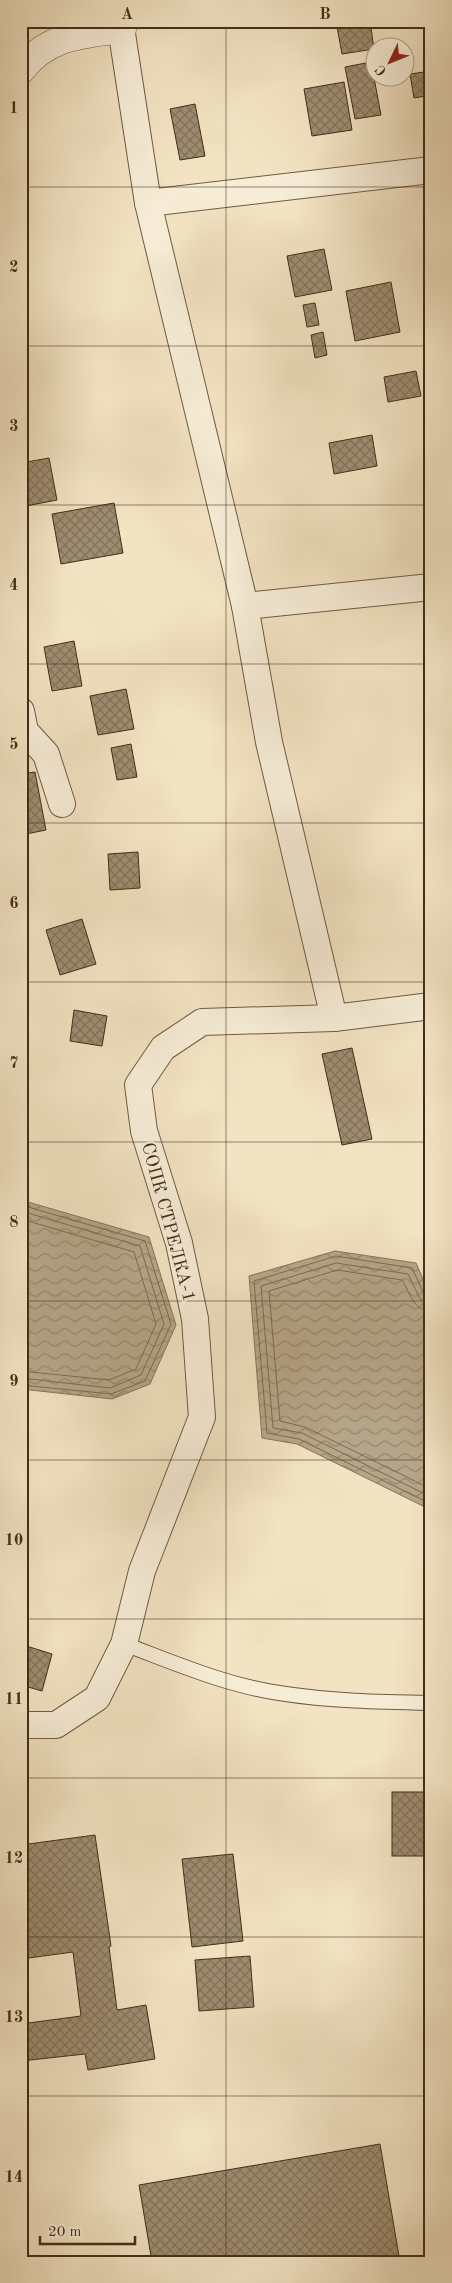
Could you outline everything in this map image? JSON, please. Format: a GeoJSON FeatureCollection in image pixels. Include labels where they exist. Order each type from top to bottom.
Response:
{"type":"FeatureCollection","features":[{"type":"Feature","properties":{"kind":"street"},"geometry":{"type":"LineString","coordinates":[[21,70],[33,55],[63,38],[121,25],[148,203],[245,606],[269,742],[334,1018]]}},
{"type":"Feature","properties":{"kind":"street"},"geometry":{"type":"LineString","coordinates":[[148,203],[431,170]]}},
{"type":"Feature","properties":{"kind":"street"},"geometry":{"type":"LineString","coordinates":[[245,606],[431,587]]}},
{"type":"Feature","properties":{"kind":"street"},"geometry":{"type":"LineString","coordinates":[[21,711],[26,731],[46,754],[62,804]]}},
{"type":"Feature","properties":{"kind":"street","name":"СОПК СТРЕЛКА-1"},"geometry":{"type":"LineString","coordinates":[[21,1725],[56,1725],[97,1698],[124,1644],[142,1571],[202,1417],[195,1319],[179,1243],[144,1131],[138,1085],[163,1048],[202,1022],[334,1018],[431,1006]]}},
{"type":"Feature","properties":{"kind":"lane"},"geometry":{"type":"LineString","coordinates":[[124,1644],[212,1678],[279,1693],[344,1700],[431,1703]]}},
{"type":"Feature","properties":{"kind":"water"},"geometry":{"type":"Polygon","coordinates":[[[21,1200],[149,1237],[176,1325],[150,1384],[112,1399],[21,1389],[21,1200]]]}},
{"type":"Feature","properties":{"kind":"water"},"geometry":{"type":"Polygon","coordinates":[[[335,1251],[416,1263],[431,1297],[431,1510],[297,1444],[262,1438],[249,1276],[335,1251]]]}},
{"type":"Feature","properties":{"kind":"building"},"geometry":{"type":"Polygon","coordinates":[[[336,21],[370,21],[372,38],[364,38],[364,51],[342,54],[336,21]]]}},
{"type":"Feature","properties":{"kind":"building"},"geometry":{"type":"Polygon","coordinates":[[[364,63],[364,88],[376,88],[381,115],[355,119],[345,67],[364,63]]]}},
{"type":"Feature","properties":{"kind":"building"},"geometry":{"type":"Polygon","coordinates":[[[431,71],[431,95],[414,98],[412,88],[414,88],[414,73],[431,71]]]}},
{"type":"Feature","properties":{"kind":"building"},"geometry":{"type":"Polygon","coordinates":[[[344,82],[352,130],[312,136],[304,89],[344,82]]]}},
{"type":"Feature","properties":{"kind":"building"},"geometry":{"type":"Polygon","coordinates":[[[195,104],[205,156],[180,160],[170,109],[195,104]]]}},
{"type":"Feature","properties":{"kind":"building"},"geometry":{"type":"Polygon","coordinates":[[[324,249],[332,290],[295,297],[287,256],[324,249]]]}},
{"type":"Feature","properties":{"kind":"building"},"geometry":{"type":"Polygon","coordinates":[[[391,282],[400,332],[355,341],[346,291],[391,282]]]}},
{"type":"Feature","properties":{"kind":"building"},"geometry":{"type":"Polygon","coordinates":[[[315,303],[319,325],[307,327],[303,305],[315,303]]]}},
{"type":"Feature","properties":{"kind":"building"},"geometry":{"type":"Polygon","coordinates":[[[323,332],[327,355],[315,358],[311,335],[323,332]]]}},
{"type":"Feature","properties":{"kind":"building"},"geometry":{"type":"Polygon","coordinates":[[[416,371],[421,396],[388,402],[384,377],[416,371]]]}},
{"type":"Feature","properties":{"kind":"building"},"geometry":{"type":"Polygon","coordinates":[[[372,435],[377,466],[334,474],[329,443],[372,435]]]}},
{"type":"Feature","properties":{"kind":"building"},"geometry":{"type":"Polygon","coordinates":[[[49,458],[57,500],[21,507],[21,463],[49,458]]]}},
{"type":"Feature","properties":{"kind":"building"},"geometry":{"type":"Polygon","coordinates":[[[114,503],[123,553],[61,564],[52,514],[114,503]]]}},
{"type":"Feature","properties":{"kind":"building"},"geometry":{"type":"Polygon","coordinates":[[[74,641],[82,686],[52,691],[44,647],[74,641]]]}},
{"type":"Feature","properties":{"kind":"building"},"geometry":{"type":"Polygon","coordinates":[[[126,689],[134,729],[98,735],[90,696],[126,689]]]}},
{"type":"Feature","properties":{"kind":"building"},"geometry":{"type":"Polygon","coordinates":[[[131,744],[137,777],[117,780],[111,748],[131,744]]]}},
{"type":"Feature","properties":{"kind":"building"},"geometry":{"type":"Polygon","coordinates":[[[35,772],[46,830],[21,835],[21,774],[35,772]]]}},
{"type":"Feature","properties":{"kind":"building"},"geometry":{"type":"Polygon","coordinates":[[[138,852],[140,888],[110,890],[108,854],[138,852]]]}},
{"type":"Feature","properties":{"kind":"building"},"geometry":{"type":"Polygon","coordinates":[[[82,919],[96,964],[60,975],[46,930],[82,919]]]}},
{"type":"Feature","properties":{"kind":"building"},"geometry":{"type":"Polygon","coordinates":[[[74,1010],[107,1016],[102,1046],[70,1041],[74,1010]]]}},
{"type":"Feature","properties":{"kind":"building"},"geometry":{"type":"Polygon","coordinates":[[[352,1048],[372,1139],[342,1145],[322,1054],[352,1048]]]}},
{"type":"Feature","properties":{"kind":"building"},"geometry":{"type":"Polygon","coordinates":[[[23,1645],[52,1654],[42,1691],[21,1685],[23,1645]]]}},
{"type":"Feature","properties":{"kind":"building"},"geometry":{"type":"Polygon","coordinates":[[[392,1792],[431,1792],[431,1856],[392,1856],[392,1792]]]}},
{"type":"Feature","properties":{"kind":"building"},"geometry":{"type":"Polygon","coordinates":[[[95,1835],[111,1946],[109,1947],[117,2010],[146,2005],[155,2059],[88,2070],[85,2054],[21,2061],[21,2024],[81,2016],[73,1952],[21,1959],[21,1845],[95,1835]]]}},
{"type":"Feature","properties":{"kind":"building"},"geometry":{"type":"Polygon","coordinates":[[[233,1854],[243,1941],[192,1947],[182,1859],[233,1854]]]}},
{"type":"Feature","properties":{"kind":"building"},"geometry":{"type":"Polygon","coordinates":[[[250,1956],[254,2007],[199,2011],[195,1960],[250,1956]]]}},
{"type":"Feature","properties":{"kind":"building"},"geometry":{"type":"Polygon","coordinates":[[[380,2144],[400,2262],[152,2262],[139,2185],[380,2144]]]}}]}
